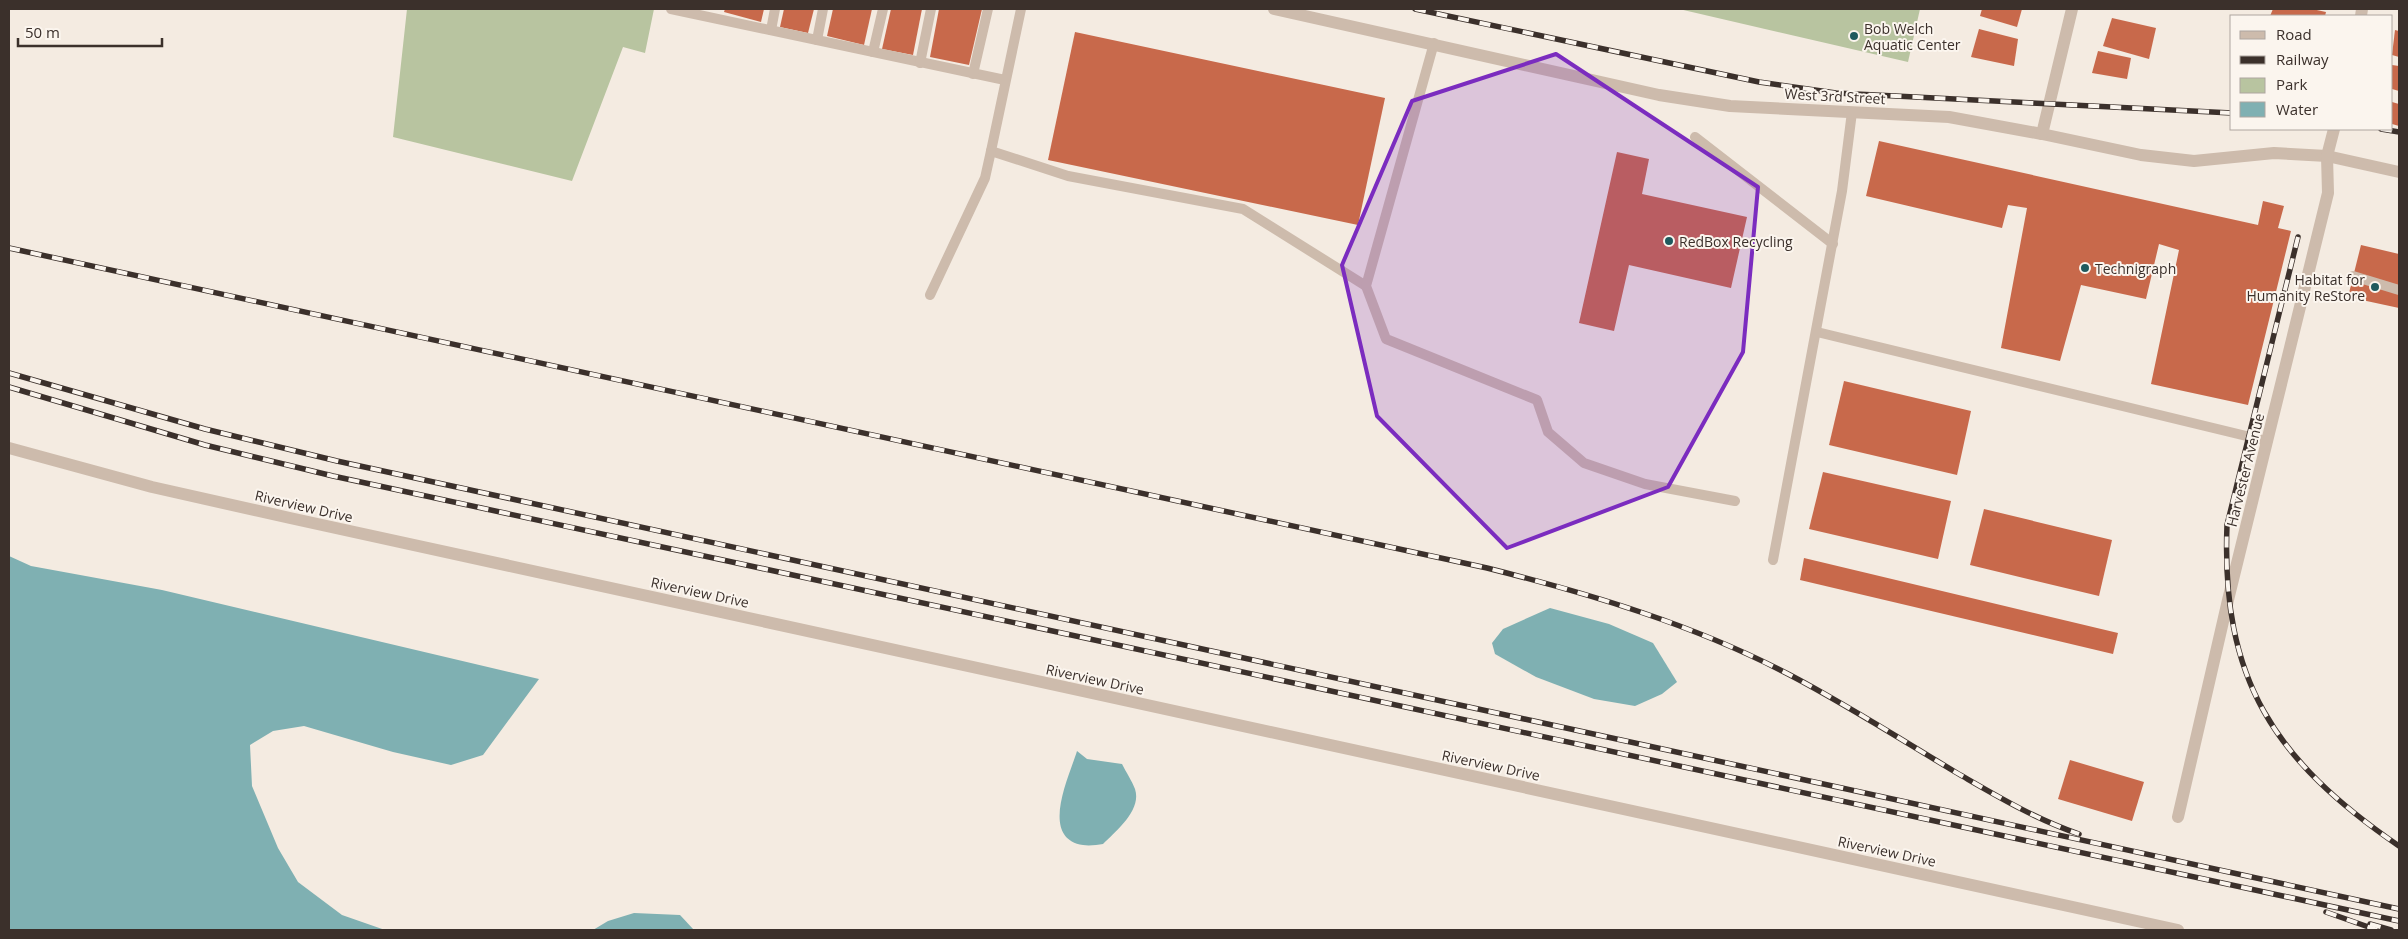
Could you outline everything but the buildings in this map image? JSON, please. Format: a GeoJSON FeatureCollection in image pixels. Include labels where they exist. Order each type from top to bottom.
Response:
{"type":"FeatureCollection","features":[{"type":"Feature","properties":{"kind":"street","name":"West 3rd Street"},"geometry":{"type":"LineString","coordinates":[[1274,9],[1668,96],[1730,106],[1949,117],[2141,155],[2194,161],[2274,154],[2327,156],[2399,172]]}},
{"type":"Feature","properties":{"kind":"street"},"geometry":{"type":"LineString","coordinates":[[2042,134],[2072,9]]}},
{"type":"Feature","properties":{"kind":"street","name":"Harvester Avenue"},"geometry":{"type":"LineString","coordinates":[[2178,817],[2328,193],[2327,156],[2334,130]]}},
{"type":"Feature","properties":{"kind":"street","name":"Riverview Drive"},"geometry":{"type":"LineString","coordinates":[[9,448],[152,487],[280,516],[2178,930]]}},
{"type":"Feature","properties":{"kind":"lane"},"geometry":{"type":"LineString","coordinates":[[671,9],[716,14],[771,30],[1005,80]]}},
{"type":"Feature","properties":{"kind":"lane"},"geometry":{"type":"LineString","coordinates":[[771,30],[775,9]]}},
{"type":"Feature","properties":{"kind":"lane"},"geometry":{"type":"LineString","coordinates":[[817,40],[824,9]]}},
{"type":"Feature","properties":{"kind":"lane"},"geometry":{"type":"LineString","coordinates":[[873,52],[883,9]]}},
{"type":"Feature","properties":{"kind":"lane"},"geometry":{"type":"LineString","coordinates":[[920,62],[932,9]]}},
{"type":"Feature","properties":{"kind":"lane"},"geometry":{"type":"LineString","coordinates":[[974,74],[988,9]]}},
{"type":"Feature","properties":{"kind":"lane"},"geometry":{"type":"LineString","coordinates":[[930,295],[985,178],[1022,9]]}},
{"type":"Feature","properties":{"kind":"lane"},"geometry":{"type":"LineString","coordinates":[[1434,43],[1366,286],[1386,339],[1537,400],[1548,432],[1584,463],[1645,484],[1735,501]]}},
{"type":"Feature","properties":{"kind":"lane"},"geometry":{"type":"LineString","coordinates":[[1773,560],[1833,244],[1852,112]]}},
{"type":"Feature","properties":{"kind":"lane"},"geometry":{"type":"LineString","coordinates":[[1696,137],[1833,244]]}},
{"type":"Feature","properties":{"kind":"lane"},"geometry":{"type":"LineString","coordinates":[[991,151],[1068,176],[1242,209],[1366,286]]}},
{"type":"Feature","properties":{"kind":"lane"},"geometry":{"type":"LineString","coordinates":[[2353,276],[2399,290]]}},
{"type":"Feature","properties":{"kind":"lane"},"geometry":{"type":"LineString","coordinates":[[1817,332],[2267,441]]}},
{"type":"Feature","properties":{"kind":"highlighted area"},"geometry":{"type":"Polygon","coordinates":[[[1556,54],[1758,187],[1743,352],[1668,487],[1507,548],[1377,416],[1342,265],[1412,101],[1556,54]]]}},
{"type":"Feature","properties":{"kind":"green space"},"geometry":{"type":"Polygon","coordinates":[[[407,9],[654,9],[645,53],[623,47],[572,181],[393,137],[407,9]]]}},
{"type":"Feature","properties":{"kind":"green space","name":"Bob Welch Aquatic Center"},"geometry":{"type":"Polygon","coordinates":[[[1679,9],[1920,9],[1908,62],[1679,9]]]}},
{"type":"Feature","properties":{"kind":"water"},"geometry":{"type":"Polygon","coordinates":[[[9,556],[31,566],[162,590],[539,679],[483,755],[451,765],[393,752],[304,726],[273,731],[250,745],[252,786],[278,848],[298,882],[342,915],[385,930],[9,930],[9,556]]]}},
{"type":"Feature","properties":{"kind":"water"},"geometry":{"type":"Polygon","coordinates":[[[1550,608],[1609,624],[1653,643],[1677,682],[1662,694],[1635,706],[1594,699],[1536,677],[1495,654],[1492,643],[1503,629],[1550,608]]]}},
{"type":"Feature","properties":{"kind":"water"},"geometry":{"type":"Polygon","coordinates":[[[1077,751],[1087,759],[1122,764],[1135,789],[1135,805],[1131,812],[1121,826],[1103,844],[1083,845],[1070,840],[1062,831],[1060,805],[1077,751]]]}},
{"type":"Feature","properties":{"kind":"water"},"geometry":{"type":"Polygon","coordinates":[[[634,913],[680,915],[694,930],[593,930],[608,921],[634,913]]]}},
{"type":"Feature","properties":{"kind":"railway"},"geometry":{"type":"LineString","coordinates":[[1415,9],[1759,82],[1836,93],[2230,113]]}},
{"type":"Feature","properties":{"kind":"railway"},"geometry":{"type":"LineString","coordinates":[[2387,130],[2399,132]]}},
{"type":"Feature","properties":{"kind":"railway"},"geometry":{"type":"LineString","coordinates":[[2298,237],[2227,525],[2228,580],[2234,628],[2246,672],[2264,711],[2288,748],[2319,781],[2355,814],[2399,846]]}},
{"type":"Feature","properties":{"kind":"railway"},"geometry":{"type":"LineString","coordinates":[[9,248],[1487,568],[1604,600],[1680,626],[1754,657],[1832,698],[2002,798],[2032,814],[2079,834]]}},
{"type":"Feature","properties":{"kind":"railway"},"geometry":{"type":"LineString","coordinates":[[9,373],[205,429],[337,461],[2399,909]]}},
{"type":"Feature","properties":{"kind":"railway"},"geometry":{"type":"LineString","coordinates":[[9,387],[205,445],[333,476],[2399,921]]}},
{"type":"Feature","properties":{"kind":"railway"},"geometry":{"type":"LineString","coordinates":[[2326,912],[2377,930]]}},
{"type":"Feature","properties":{"kind":"railway"},"geometry":{"type":"LineString","coordinates":[[2370,924],[2391,930]]}},
{"type":"Feature","properties":{"kind":"place","name":"Bob Welch Aquatic Center"},"geometry":{"type":"Point","coordinates":[1854,36]}},
{"type":"Feature","properties":{"kind":"place","name":"RedBox Recycling"},"geometry":{"type":"Point","coordinates":[1669,241]}},
{"type":"Feature","properties":{"kind":"place","name":"Technigraph"},"geometry":{"type":"Point","coordinates":[2085,268]}},
{"type":"Feature","properties":{"kind":"place","name":"Habitat for Humanity ReStore"},"geometry":{"type":"Point","coordinates":[2375,287]}}]}
